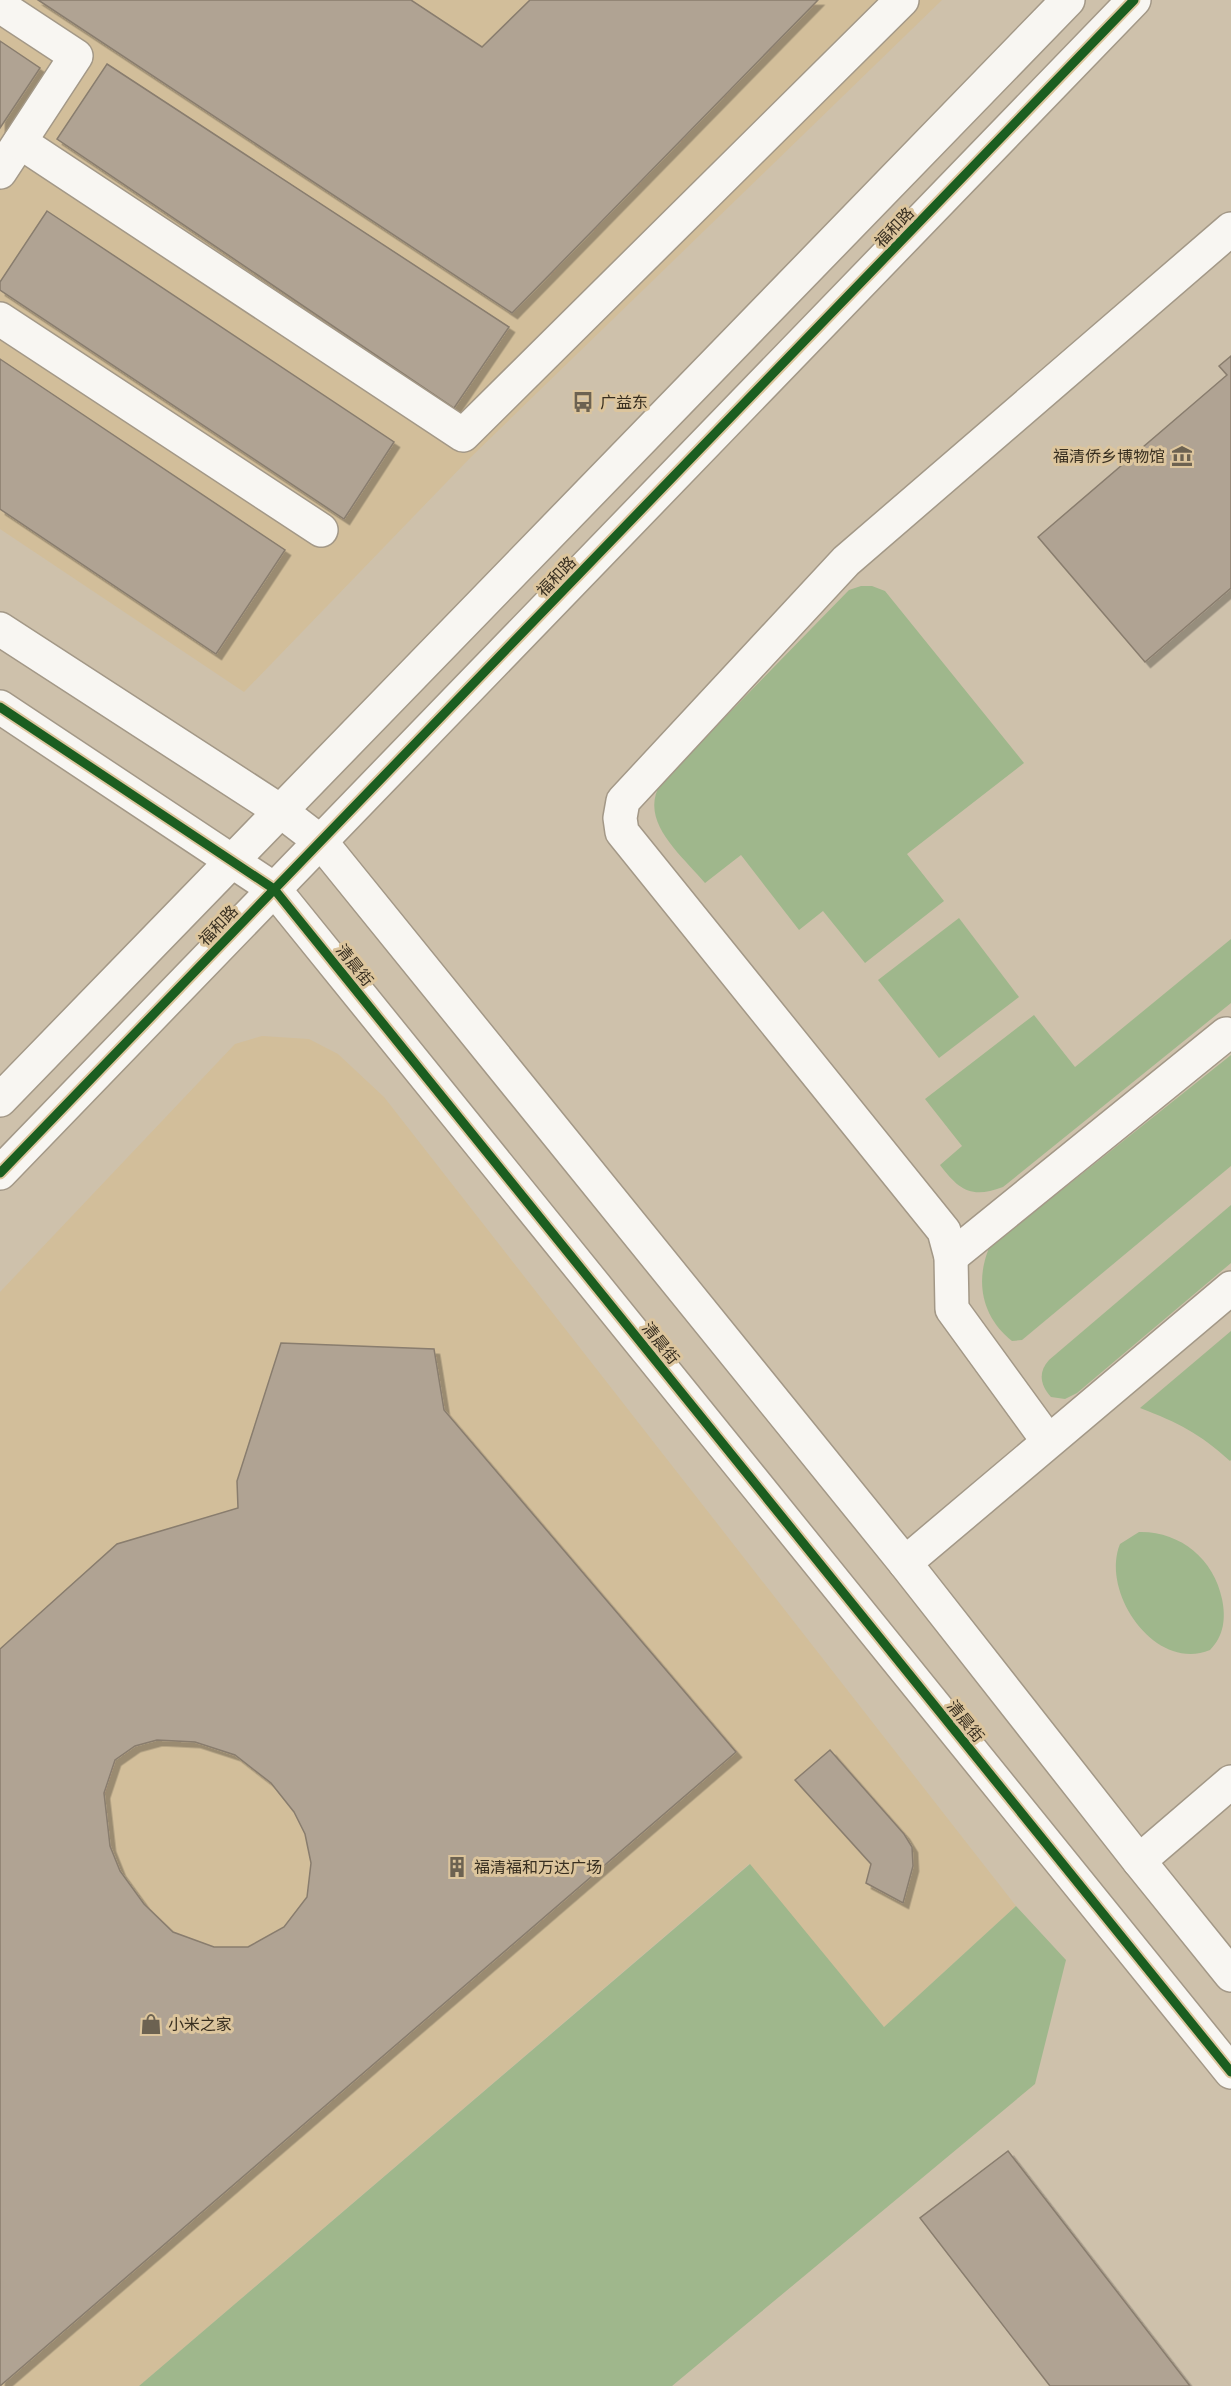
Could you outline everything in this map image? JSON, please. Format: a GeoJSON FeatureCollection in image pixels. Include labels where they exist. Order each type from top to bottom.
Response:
{"type":"FeatureCollection","features":[{"type":"Feature","properties":{"kind":"street"},"geometry":{"type":"LineString","coordinates":[[20,142],[463,435],[902,0]]}},
{"type":"Feature","properties":{"kind":"street","name":"福和路"},"geometry":{"type":"LineString","coordinates":[[0,1100],[1068,0]]}},
{"type":"Feature","properties":{"kind":"street","name":"福和路"},"geometry":{"type":"LineString","coordinates":[[0,1173],[1134,0]]}},
{"type":"Feature","properties":{"kind":"street"},"geometry":{"type":"LineString","coordinates":[[0,6],[76,56],[0,172]]}},
{"type":"Feature","properties":{"kind":"street"},"geometry":{"type":"LineString","coordinates":[[1048,1441],[952,1310],[951,1257],[944,1231],[622,832],[620,818],[623,801],[846,561],[1231,229]]}},
{"type":"Feature","properties":{"kind":"street"},"geometry":{"type":"LineString","coordinates":[[0,319],[321,530]]}},
{"type":"Feature","properties":{"kind":"street"},"geometry":{"type":"LineString","coordinates":[[0,629],[282,812],[321,843],[905,1563],[1231,1975]]}},
{"type":"Feature","properties":{"kind":"street","name":"清晨街"},"geometry":{"type":"LineString","coordinates":[[0,707],[274,889],[1231,2072]]}},
{"type":"Feature","properties":{"kind":"street"},"geometry":{"type":"LineString","coordinates":[[951,1257],[1226,1034]]}},
{"type":"Feature","properties":{"kind":"street"},"geometry":{"type":"LineString","coordinates":[[905,1563],[1231,1288]]}},
{"type":"Feature","properties":{"kind":"street"},"geometry":{"type":"LineString","coordinates":[[1139,1861],[1231,1782]]}},
{"type":"Feature","properties":{"kind":"shaded area"},"geometry":{"type":"Polygon","coordinates":[[[0,0],[942,0],[471,457],[244,692],[0,529],[0,0]]]}},
{"type":"Feature","properties":{"kind":"shaded area"},"geometry":{"type":"Polygon","coordinates":[[[262,1036],[309,1039],[338,1054],[384,1097],[1016,1906],[884,2027],[749,1864],[139,2386],[0,2386],[0,1292],[235,1044],[262,1036]]]}},
{"type":"Feature","properties":{"kind":"green space"},"geometry":{"type":"Polygon","coordinates":[[[861,586],[872,586],[885,591],[1024,763],[907,854],[944,901],[865,963],[823,911],[799,930],[741,855],[705,883],[675,850],[659,824],[655,811],[655,797],[661,783],[849,590],[861,586]]]}},
{"type":"Feature","properties":{"kind":"green space"},"geometry":{"type":"Polygon","coordinates":[[[959,918],[1019,997],[939,1058],[878,980],[959,918]]]}},
{"type":"Feature","properties":{"kind":"green space"},"geometry":{"type":"Polygon","coordinates":[[[1231,939],[1231,1003],[1003,1187],[992,1191],[974,1192],[960,1186],[947,1174],[940,1165],[962,1146],[925,1099],[1034,1015],[1075,1067],[1231,939]]]}},
{"type":"Feature","properties":{"kind":"green space"},"geometry":{"type":"Polygon","coordinates":[[[1231,1055],[1231,1166],[1022,1340],[1012,1341],[994,1321],[984,1298],[982,1274],[989,1248],[1231,1055]]]}},
{"type":"Feature","properties":{"kind":"green space"},"geometry":{"type":"Polygon","coordinates":[[[1231,1205],[1231,1263],[1077,1393],[1065,1399],[1051,1397],[1044,1388],[1042,1379],[1043,1369],[1049,1360],[1231,1205]]]}},
{"type":"Feature","properties":{"kind":"green space"},"geometry":{"type":"Polygon","coordinates":[[[1231,1331],[1230,1461],[1188,1430],[1140,1408],[1231,1331]]]}},
{"type":"Feature","properties":{"kind":"green space"},"geometry":{"type":"Polygon","coordinates":[[[1139,1532],[1168,1536],[1181,1542],[1203,1560],[1211,1572],[1218,1585],[1224,1613],[1221,1633],[1210,1650],[1190,1654],[1170,1650],[1153,1639],[1137,1624],[1125,1605],[1118,1584],[1116,1564],[1120,1544],[1139,1532]]]}},
{"type":"Feature","properties":{"kind":"green space"},"geometry":{"type":"Polygon","coordinates":[[[750,1864],[884,2027],[1016,1906],[1066,1960],[1035,2084],[672,2386],[139,2386],[750,1864]]]}},
{"type":"Feature","properties":{"kind":"building"},"geometry":{"type":"Polygon","coordinates":[[[38,0],[411,0],[482,47],[530,0],[818,0],[512,313],[38,0]]]}},
{"type":"Feature","properties":{"kind":"building"},"geometry":{"type":"Polygon","coordinates":[[[0,41],[40,68],[0,128],[0,41]]]}},
{"type":"Feature","properties":{"kind":"building"},"geometry":{"type":"Polygon","coordinates":[[[107,64],[509,327],[454,408],[57,139],[107,64]]]}},
{"type":"Feature","properties":{"kind":"building"},"geometry":{"type":"Polygon","coordinates":[[[47,211],[394,442],[344,519],[0,290],[0,282],[47,211]]]}},
{"type":"Feature","properties":{"kind":"building","name":"福清侨乡博物馆"},"geometry":{"type":"Polygon","coordinates":[[[1231,356],[1231,588],[1145,662],[1038,537],[1227,375],[1219,366],[1231,356]]]}},
{"type":"Feature","properties":{"kind":"building"},"geometry":{"type":"Polygon","coordinates":[[[0,359],[285,550],[216,654],[0,509],[0,359]]]}},
{"type":"Feature","properties":{"kind":"building","name":"福清福和万达广场"},"geometry":{"type":"Polygon","coordinates":[[[281,1343],[434,1349],[444,1410],[736,1752],[0,2386],[0,1649],[117,1544],[238,1508],[237,1481],[281,1343]],[[157,1740],[135,1746],[115,1760],[104,1793],[110,1846],[120,1871],[144,1904],[173,1932],[214,1947],[248,1947],[284,1927],[307,1897],[311,1863],[305,1834],[294,1812],[271,1783],[235,1755],[195,1742],[157,1740]]]}},
{"type":"Feature","properties":{"kind":"building"},"geometry":{"type":"Polygon","coordinates":[[[830,1750],[904,1834],[912,1847],[913,1866],[903,1903],[866,1883],[871,1864],[795,1780],[830,1750]]]}},
{"type":"Feature","properties":{"kind":"building"},"geometry":{"type":"Polygon","coordinates":[[[1008,2151],[1190,2386],[1050,2386],[920,2218],[1008,2151]]]}},
{"type":"Feature","properties":{"kind":"cycle path"},"geometry":{"type":"LineString","coordinates":[[0,1173],[1134,0]]}},
{"type":"Feature","properties":{"kind":"cycle path"},"geometry":{"type":"LineString","coordinates":[[0,707],[274,889],[1231,2072]]}},
{"type":"Feature","properties":{"kind":"place","name":"广益东"},"geometry":{"type":"Point","coordinates":[583,402]}},
{"type":"Feature","properties":{"kind":"place","name":"福清侨乡博物馆"},"geometry":{"type":"Point","coordinates":[1182,456]}},
{"type":"Feature","properties":{"kind":"place","name":"福清福和万达广场"},"geometry":{"type":"Point","coordinates":[457,1867]}},
{"type":"Feature","properties":{"kind":"place","name":"小米之家"},"geometry":{"type":"Point","coordinates":[151,2024]}}]}
